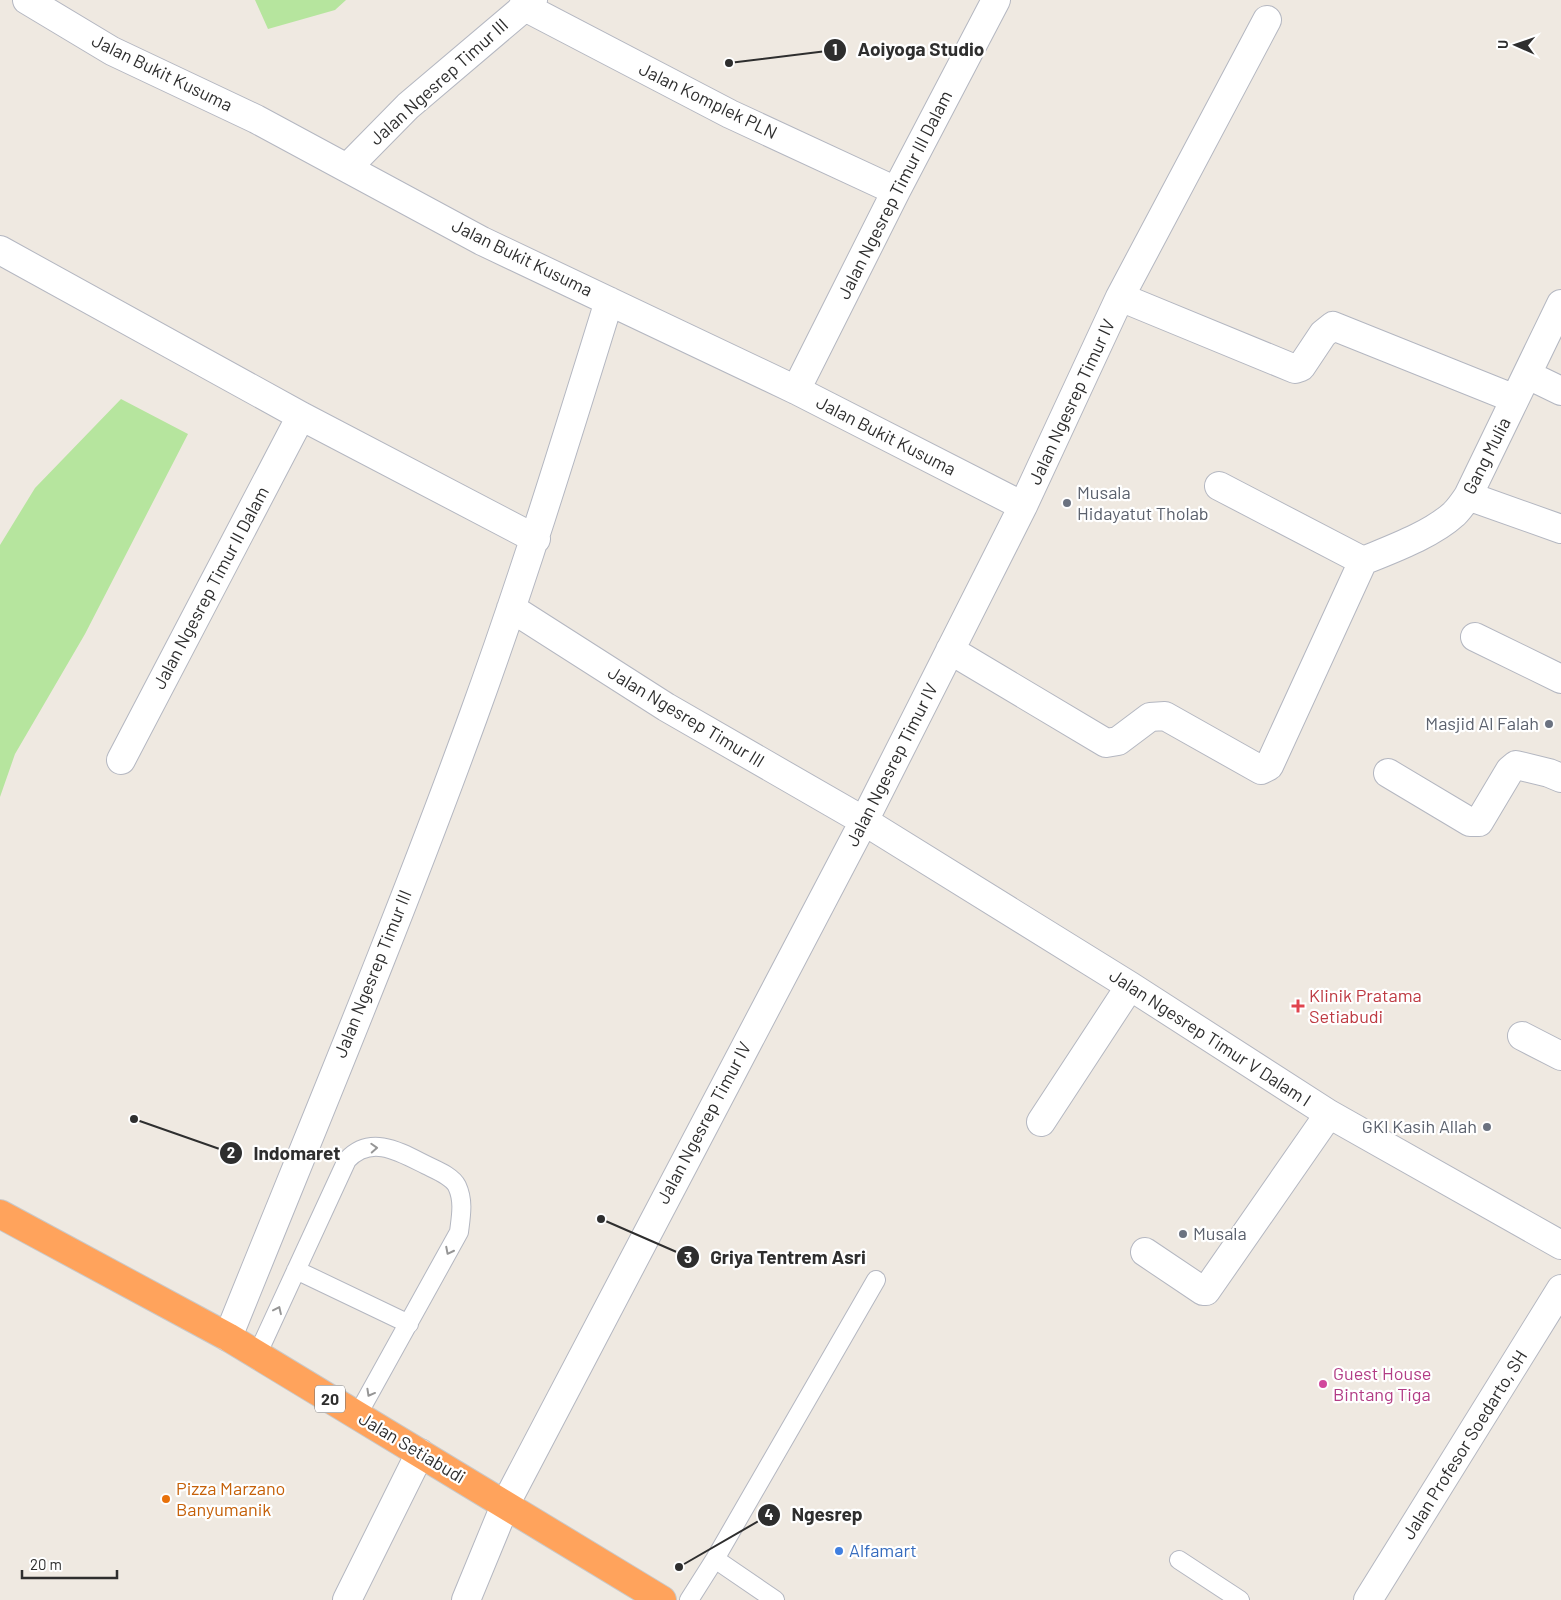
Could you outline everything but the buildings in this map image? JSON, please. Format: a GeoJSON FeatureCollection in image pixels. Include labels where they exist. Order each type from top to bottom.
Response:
{"type":"FeatureCollection","features":[{"type":"Feature","properties":{"kind":"highway","name":"Jalan Setiabudi"},"geometry":{"type":"LineString","coordinates":[[0,1214],[228,1337],[357,1416],[506,1503],[662,1600]]}},
{"type":"Feature","properties":{"kind":"street","name":"Jalan Ngesrep Timur III Dalam"},"geometry":{"type":"LineString","coordinates":[[796,390],[896,191],[996,0]]}},
{"type":"Feature","properties":{"kind":"street","name":"Jalan Komplek PLN"},"geometry":{"type":"LineString","coordinates":[[528,3],[730,114],[896,191]]}},
{"type":"Feature","properties":{"kind":"street","name":"Jalan Ngesrep Timur III"},"geometry":{"type":"LineString","coordinates":[[347,168],[408,106],[528,3]]}},
{"type":"Feature","properties":{"kind":"street","name":"Jalan Bukit Kusuma"},"geometry":{"type":"LineString","coordinates":[[46,5],[112,51],[256,119],[482,240],[796,390],[1023,506]]}},
{"type":"Feature","properties":{"kind":"street","name":"Jalan Ngesrep Timur IV"},"geometry":{"type":"LineString","coordinates":[[466,1600],[506,1503],[864,821],[1023,506],[1120,297],[1266,20]]}},
{"type":"Feature","properties":{"kind":"street"},"geometry":{"type":"LineString","coordinates":[[0,250],[301,416],[536,539]]}},
{"type":"Feature","properties":{"kind":"street"},"geometry":{"type":"LineString","coordinates":[[1120,297],[1295,368],[1301,367],[1323,334],[1333,326],[1515,399]]}},
{"type":"Feature","properties":{"kind":"street","name":"Jalan Ngesrep Timur III"},"geometry":{"type":"LineString","coordinates":[[228,1337],[382,954],[473,718],[536,539],[609,300]]}},
{"type":"Feature","properties":{"kind":"street","name":"Gang Mulia"},"geometry":{"type":"LineString","coordinates":[[1363,561],[1398,547],[1437,526],[1454,514],[1468,496],[1561,304]]}},
{"type":"Feature","properties":{"kind":"street"},"geometry":{"type":"LineString","coordinates":[[1528,374],[1561,391]]}},
{"type":"Feature","properties":{"kind":"street","name":"Jalan Ngesrep Timur II Dalam"},"geometry":{"type":"LineString","coordinates":[[121,760],[301,416]]}},
{"type":"Feature","properties":{"kind":"street"},"geometry":{"type":"LineString","coordinates":[[950,650],[1106,743],[1118,741],[1150,717],[1165,716],[1261,770],[1269,766],[1363,561],[1219,486]]}},
{"type":"Feature","properties":{"kind":"street"},"geometry":{"type":"LineString","coordinates":[[1468,496],[1561,529]]}},
{"type":"Feature","properties":{"kind":"street","name":"Jalan Ngesrep Timur III"},"geometry":{"type":"LineString","coordinates":[[511,608],[666,707],[864,821]]}},
{"type":"Feature","properties":{"kind":"street"},"geometry":{"type":"LineString","coordinates":[[1475,637],[1561,679]]}},
{"type":"Feature","properties":{"kind":"street"},"geometry":{"type":"LineString","coordinates":[[1388,773],[1470,822],[1479,822],[1510,770],[1516,765],[1561,778]]}},
{"type":"Feature","properties":{"kind":"street","name":"Jalan Ngesrep Timur V Dalam I"},"geometry":{"type":"LineString","coordinates":[[864,821],[1130,986],[1329,1114],[1561,1246]]}},
{"type":"Feature","properties":{"kind":"street"},"geometry":{"type":"LineString","coordinates":[[1041,1122],[1130,986]]}},
{"type":"Feature","properties":{"kind":"street"},"geometry":{"type":"LineString","coordinates":[[1522,1036],[1561,1056]]}},
{"type":"Feature","properties":{"kind":"street"},"geometry":{"type":"LineString","coordinates":[[1145,1252],[1203,1291],[1206,1291],[1329,1114]]}},
{"type":"Feature","properties":{"kind":"street","name":"Jalan Profesor Soedarto, SH"},"geometry":{"type":"LineString","coordinates":[[1368,1600],[1561,1289]]}},
{"type":"Feature","properties":{"kind":"street"},"geometry":{"type":"LineString","coordinates":[[347,1600],[420,1452]]}},
{"type":"Feature","properties":{"kind":"lane"},"geometry":{"type":"LineString","coordinates":[[257,1354],[347,1160],[356,1150],[373,1147],[391,1148],[444,1173],[457,1185],[462,1204],[459,1232],[357,1416]]}},
{"type":"Feature","properties":{"kind":"lane"},"geometry":{"type":"LineString","coordinates":[[296,1270],[409,1324]]}},
{"type":"Feature","properties":{"kind":"lane"},"geometry":{"type":"LineString","coordinates":[[689,1600],[715,1559],[876,1280]]}},
{"type":"Feature","properties":{"kind":"lane"},"geometry":{"type":"LineString","coordinates":[[715,1559],[775,1600]]}},
{"type":"Feature","properties":{"kind":"lane"},"geometry":{"type":"LineString","coordinates":[[1179,1560],[1240,1600]]}},
{"type":"Feature","properties":{"kind":"green space"},"geometry":{"type":"Polygon","coordinates":[[[255,0],[346,0],[335,10],[268,29],[255,0]]]}},
{"type":"Feature","properties":{"kind":"green space"},"geometry":{"type":"Polygon","coordinates":[[[121,399],[188,434],[85,634],[15,754],[0,797],[0,545],[35,488],[121,399]]]}},
{"type":"Feature","properties":{"kind":"place","name":"Aoiyoga Studio"},"geometry":{"type":"Point","coordinates":[729,63]}},
{"type":"Feature","properties":{"kind":"place","name":"Musala Hidayatut Tholab"},"geometry":{"type":"Point","coordinates":[1067,503]}},
{"type":"Feature","properties":{"kind":"place","name":"Masjid Al Falah"},"geometry":{"type":"Point","coordinates":[1549,724]}},
{"type":"Feature","properties":{"kind":"place","name":"Klinik Pratama Setiabudi"},"geometry":{"type":"Point","coordinates":[1298,1006]}},
{"type":"Feature","properties":{"kind":"place","name":"Indomaret"},"geometry":{"type":"Point","coordinates":[134,1119]}},
{"type":"Feature","properties":{"kind":"place","name":"GKI Kasih Allah"},"geometry":{"type":"Point","coordinates":[1487,1127]}},
{"type":"Feature","properties":{"kind":"place","name":"Griya Tentrem Asri"},"geometry":{"type":"Point","coordinates":[601,1219]}},
{"type":"Feature","properties":{"kind":"place","name":"Musala"},"geometry":{"type":"Point","coordinates":[1183,1234]}},
{"type":"Feature","properties":{"kind":"place","name":"Guest House Bintang Tiga"},"geometry":{"type":"Point","coordinates":[1323,1384]}},
{"type":"Feature","properties":{"kind":"place","name":"Pizza Marzano Banyumanik"},"geometry":{"type":"Point","coordinates":[166,1499]}},
{"type":"Feature","properties":{"kind":"place","name":"Alfamart"},"geometry":{"type":"Point","coordinates":[839,1551]}},
{"type":"Feature","properties":{"kind":"place","name":"Ngesrep"},"geometry":{"type":"Point","coordinates":[679,1567]}}]}
